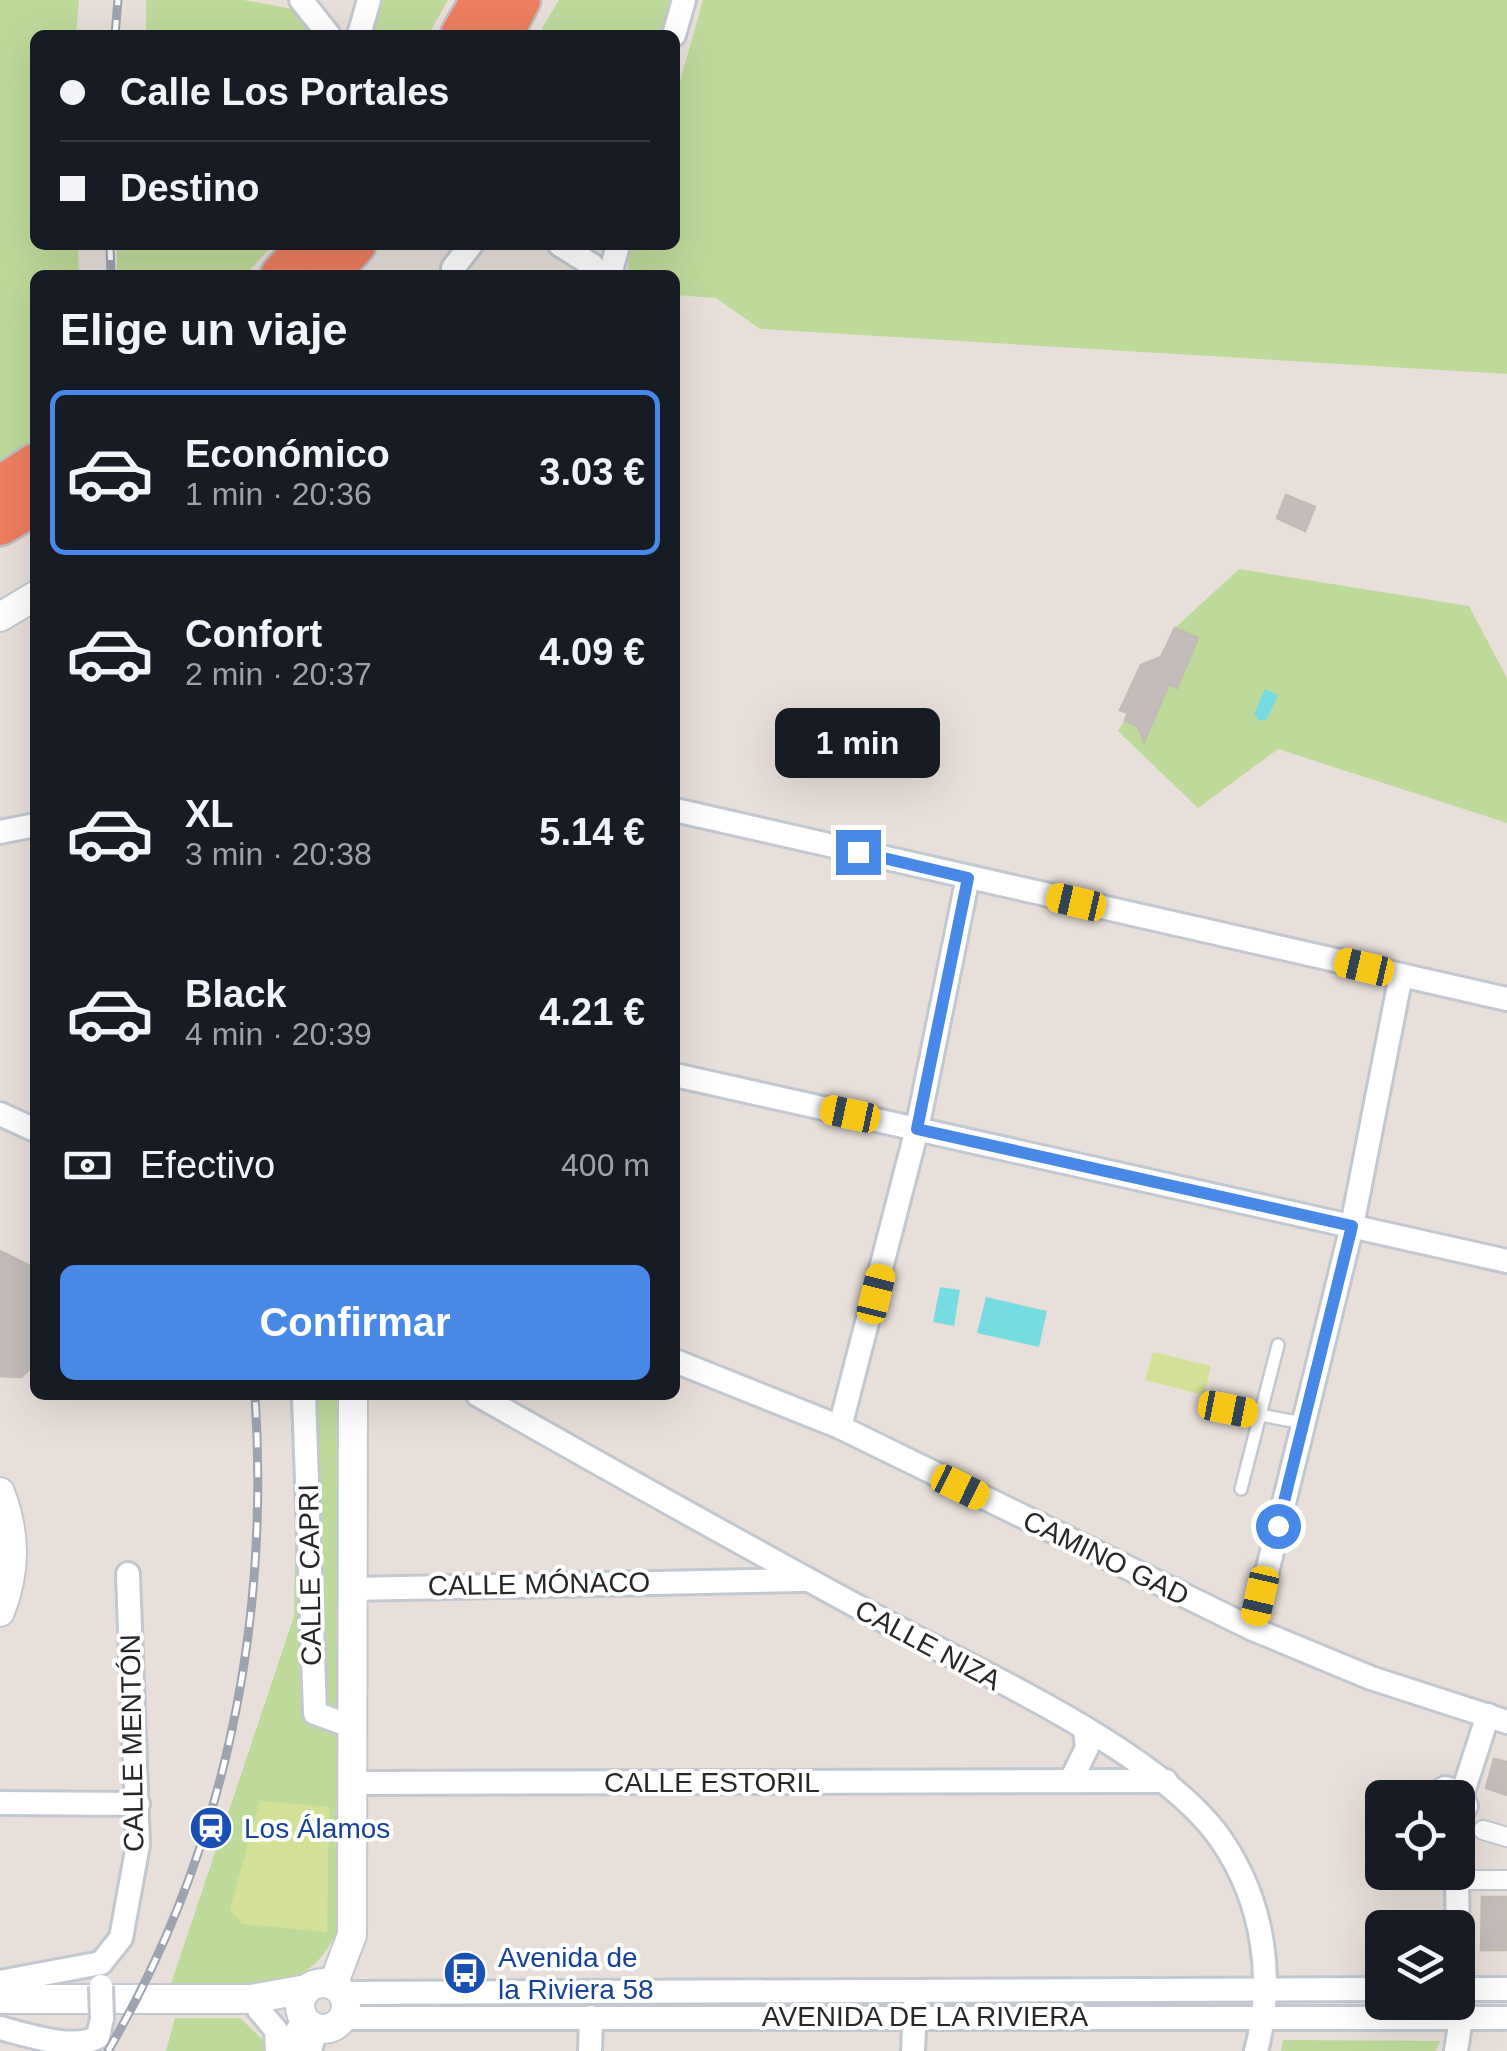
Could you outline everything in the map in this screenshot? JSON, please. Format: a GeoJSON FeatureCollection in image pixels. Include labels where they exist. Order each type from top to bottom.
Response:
{"type":"FeatureCollection","features":[{"type":"Feature","properties":{"kind":"highway"},"geometry":{"type":"LineString","coordinates":[[463,30],[481,0]]}},
{"type":"Feature","properties":{"kind":"highway"},"geometry":{"type":"LineString","coordinates":[[505,30],[520,0]]}},
{"type":"Feature","properties":{"kind":"highway"},"geometry":{"type":"LineString","coordinates":[[285,270],[303,250]]}},
{"type":"Feature","properties":{"kind":"highway"},"geometry":{"type":"LineString","coordinates":[[332,270],[350,250]]}},
{"type":"Feature","properties":{"kind":"highway"},"geometry":{"type":"LineString","coordinates":[[0,486],[30,467]]}},
{"type":"Feature","properties":{"kind":"highway"},"geometry":{"type":"LineString","coordinates":[[0,524],[30,508]]}},
{"type":"Feature","properties":{"kind":"street"},"geometry":{"type":"LineString","coordinates":[[301,0],[325,30]]}},
{"type":"Feature","properties":{"kind":"street"},"geometry":{"type":"LineString","coordinates":[[349,30],[354,0]]}},
{"type":"Feature","properties":{"kind":"street"},"geometry":{"type":"LineString","coordinates":[[360,30],[368,0]]}},
{"type":"Feature","properties":{"kind":"street"},"geometry":{"type":"LineString","coordinates":[[675,30],[684,0]]}},
{"type":"Feature","properties":{"kind":"street"},"geometry":{"type":"LineString","coordinates":[[568,250],[595,270]]}},
{"type":"Feature","properties":{"kind":"street"},"geometry":{"type":"LineString","coordinates":[[0,618],[30,599]]}},
{"type":"Feature","properties":{"kind":"street"},"geometry":{"type":"LineString","coordinates":[[680,811],[1507,999]]}},
{"type":"Feature","properties":{"kind":"street"},"geometry":{"type":"LineString","coordinates":[[0,832],[30,826]]}},
{"type":"Feature","properties":{"kind":"street"},"geometry":{"type":"LineString","coordinates":[[840,1428],[917,1129],[968,878]]}},
{"type":"Feature","properties":{"kind":"street"},"geometry":{"type":"LineString","coordinates":[[1253,1629],[1352,1226],[1401,975]]}},
{"type":"Feature","properties":{"kind":"street"},"geometry":{"type":"LineString","coordinates":[[680,1077],[1507,1261]]}},
{"type":"Feature","properties":{"kind":"street"},"geometry":{"type":"LineString","coordinates":[[0,1114],[30,1128]]}},
{"type":"Feature","properties":{"kind":"street","name":"CAMINO GAD"},"geometry":{"type":"LineString","coordinates":[[680,1363],[840,1428],[1253,1629],[1370,1678],[1497,1719]]}},
{"type":"Feature","properties":{"kind":"street","name":"CALLE CAPRI"},"geometry":{"type":"LineString","coordinates":[[304,1400],[315,1713],[354,1727]]}},
{"type":"Feature","properties":{"kind":"street","name":"CALLE CAPRI"},"geometry":{"type":"LineString","coordinates":[[319,2012],[352,1934],[353,1400]]}},
{"type":"Feature","properties":{"kind":"street","name":"CALLE NIZA"},"geometry":{"type":"LineString","coordinates":[[487,1400],[1085,1731],[1166,1780],[1222,1840],[1255,1902],[1265,1990],[1265,2018],[1256,2051]]}},
{"type":"Feature","properties":{"kind":"street"},"geometry":{"type":"LineString","coordinates":[[0,1492],[14,1540],[11,1582],[0,1612]]}},
{"type":"Feature","properties":{"kind":"street"},"geometry":{"type":"LineString","coordinates":[[726,1580],[736,1541]]}},
{"type":"Feature","properties":{"kind":"street","name":"CALLE MENTÓN"},"geometry":{"type":"LineString","coordinates":[[101,1974],[121,1938],[138,1845],[128,1574]]}},
{"type":"Feature","properties":{"kind":"street","name":"CALLE MÓNACO"},"geometry":{"type":"LineString","coordinates":[[352,1589],[809,1580]]}},
{"type":"Feature","properties":{"kind":"street"},"geometry":{"type":"LineString","coordinates":[[1469,1780],[1497,1719]]}},
{"type":"Feature","properties":{"kind":"street"},"geometry":{"type":"LineString","coordinates":[[1071,1780],[1082,1764],[1085,1731]]}},
{"type":"Feature","properties":{"kind":"street","name":"CALLE ESTORIL"},"geometry":{"type":"LineString","coordinates":[[354,1783],[1166,1780]]}},
{"type":"Feature","properties":{"kind":"street"},"geometry":{"type":"LineString","coordinates":[[0,1804],[138,1804]]}},
{"type":"Feature","properties":{"kind":"street"},"geometry":{"type":"LineString","coordinates":[[1483,1830],[1507,1837]]}},
{"type":"Feature","properties":{"kind":"street"},"geometry":{"type":"LineString","coordinates":[[1475,1877],[1507,1880]]}},
{"type":"Feature","properties":{"kind":"street"},"geometry":{"type":"LineString","coordinates":[[0,1982],[101,1974],[102,2018],[98,2038],[88,2045],[72,2046],[0,2028]]}},
{"type":"Feature","properties":{"kind":"street","name":"AVENIDA DE LA RIVIERA"},"geometry":{"type":"LineString","coordinates":[[1475,1997],[1507,1989]]}},
{"type":"Feature","properties":{"kind":"street","name":"AVENIDA DE LA RIVIERA"},"geometry":{"type":"LineString","coordinates":[[0,1998],[252,2000],[319,2012],[916,1991],[1365,1990]]}},
{"type":"Feature","properties":{"kind":"street"},"geometry":{"type":"LineString","coordinates":[[913,2051],[916,1991]]}},
{"type":"Feature","properties":{"kind":"street","name":"AVENIDA DE LA RIVIERA"},"geometry":{"type":"LineString","coordinates":[[1475,2007],[1507,2018]]}},
{"type":"Feature","properties":{"kind":"street","name":"AVENIDA DE LA RIVIERA"},"geometry":{"type":"LineString","coordinates":[[0,2008],[591,2017],[1265,2018],[1365,2009]]}},
{"type":"Feature","properties":{"kind":"street"},"geometry":{"type":"LineString","coordinates":[[259,2010],[276,2030],[277,2051]]}},
{"type":"Feature","properties":{"kind":"street"},"geometry":{"type":"LineString","coordinates":[[292,2051],[296,2032],[319,2012]]}},
{"type":"Feature","properties":{"kind":"street"},"geometry":{"type":"LineString","coordinates":[[590,2051],[591,2017]]}},
{"type":"Feature","properties":{"kind":"street"},"geometry":{"type":"LineString","coordinates":[[1456,2051],[1458,2020]]}},
{"type":"Feature","properties":{"kind":"lane"},"geometry":{"type":"LineString","coordinates":[[1242,1489],[1278,1345]]}},
{"type":"Feature","properties":{"kind":"lane"},"geometry":{"type":"LineString","coordinates":[[1228,1409],[1304,1424]]}},
{"type":"Feature","properties":{"kind":"green space"},"geometry":{"type":"Polygon","coordinates":[[[0,0],[79,0],[76,30],[30,30],[30,250],[78,250],[79,270],[30,270],[30,445],[0,461],[0,0]]]}},
{"type":"Feature","properties":{"kind":"green space"},"geometry":{"type":"Polygon","coordinates":[[[146,0],[244,0],[293,9],[308,30],[146,30],[146,0]]]}},
{"type":"Feature","properties":{"kind":"green space"},"geometry":{"type":"Polygon","coordinates":[[[381,0],[448,0],[431,30],[371,30],[381,0]]]}},
{"type":"Feature","properties":{"kind":"green space"},"geometry":{"type":"Polygon","coordinates":[[[559,0],[670,0],[661,30],[541,30],[559,0]]]}},
{"type":"Feature","properties":{"kind":"green space"},"geometry":{"type":"Polygon","coordinates":[[[703,0],[1507,0],[1507,374],[760,329],[716,298],[680,295],[680,270],[628,270],[630,250],[680,250],[680,81],[703,0]]]}},
{"type":"Feature","properties":{"kind":"green space"},"geometry":{"type":"Polygon","coordinates":[[[117,250],[268,250],[250,270],[117,270],[117,250]]]}},
{"type":"Feature","properties":{"kind":"green space"},"geometry":{"type":"Polygon","coordinates":[[[1239,569],[1469,606],[1507,678],[1507,823],[1278,749],[1198,808],[1118,731],[1125,720],[1149,730],[1168,684],[1177,687],[1198,638],[1175,628],[1239,569]]]}},
{"type":"Feature","properties":{"kind":"green space"},"geometry":{"type":"Polygon","coordinates":[[[1153,1352],[1211,1366],[1204,1395],[1145,1380],[1153,1352]]]}},
{"type":"Feature","properties":{"kind":"green space"},"geometry":{"type":"Polygon","coordinates":[[[289,1400],[337,1400],[339,1927],[326,1951],[309,1969],[290,1980],[245,1989],[169,1990],[294,1616],[296,1487],[289,1400]]]}},
{"type":"Feature","properties":{"kind":"green space"},"geometry":{"type":"Polygon","coordinates":[[[260,1801],[329,1807],[327,1932],[242,1924],[230,1909],[260,1801]]]}},
{"type":"Feature","properties":{"kind":"green space"},"geometry":{"type":"Polygon","coordinates":[[[175,2018],[240,2018],[263,2040],[264,2051],[166,2051],[175,2018]]]}},
{"type":"Feature","properties":{"kind":"green space"},"geometry":{"type":"Polygon","coordinates":[[[1283,2040],[1440,2041],[1436,2051],[1281,2051],[1283,2040]]]}},
{"type":"Feature","properties":{"kind":"water"},"geometry":{"type":"Polygon","coordinates":[[[1265,689],[1278,695],[1267,719],[1259,721],[1254,714],[1265,689]]]}},
{"type":"Feature","properties":{"kind":"water"},"geometry":{"type":"Polygon","coordinates":[[[940,1287],[960,1290],[954,1326],[933,1322],[940,1287]]]}},
{"type":"Feature","properties":{"kind":"water"},"geometry":{"type":"Polygon","coordinates":[[[986,1297],[1047,1311],[1039,1347],[977,1333],[986,1297]]]}},
{"type":"Feature","properties":{"kind":"building"},"geometry":{"type":"Polygon","coordinates":[[[1286,495],[1315,507],[1305,531],[1277,518],[1286,495]]]}},
{"type":"Feature","properties":{"kind":"building"},"geometry":{"type":"Polygon","coordinates":[[[1175,628],[1198,638],[1177,688],[1169,684],[1144,742],[1138,726],[1125,720],[1128,713],[1120,710],[1141,665],[1161,657],[1175,628]]]}},
{"type":"Feature","properties":{"kind":"building"},"geometry":{"type":"Polygon","coordinates":[[[0,1251],[30,1266],[30,1369],[21,1377],[0,1376],[0,1251]]]}},
{"type":"Feature","properties":{"kind":"building"},"geometry":{"type":"Polygon","coordinates":[[[1494,1759],[1507,1762],[1507,1795],[1486,1788],[1494,1759]]]}},
{"type":"Feature","properties":{"kind":"building"},"geometry":{"type":"Polygon","coordinates":[[[1482,1897],[1507,1897],[1507,1950],[1481,1950],[1482,1897]]]}},
{"type":"Feature","properties":{"kind":"railway"},"geometry":{"type":"LineString","coordinates":[[115,30],[118,0]]}},
{"type":"Feature","properties":{"kind":"railway"},"geometry":{"type":"LineString","coordinates":[[110,250],[111,270]]}},
{"type":"Feature","properties":{"kind":"railway"},"geometry":{"type":"LineString","coordinates":[[108,2051],[149,1975],[182,1896],[210,1816],[231,1734],[246,1651],[255,1567],[255,1400]]}},
{"type":"Feature","properties":{"kind":"place","name":"Los Álamos"},"geometry":{"type":"Point","coordinates":[211,1828]}},
{"type":"Feature","properties":{"kind":"place","name":"Avenida de la Riviera 58"},"geometry":{"type":"Point","coordinates":[465,1973]}},
{"type":"Feature","properties":{"kind":"route"},"geometry":{"type":"LineString","coordinates":[[858,852],[968,878],[917,1129],[1352,1226],[1278,1526]]}}]}
